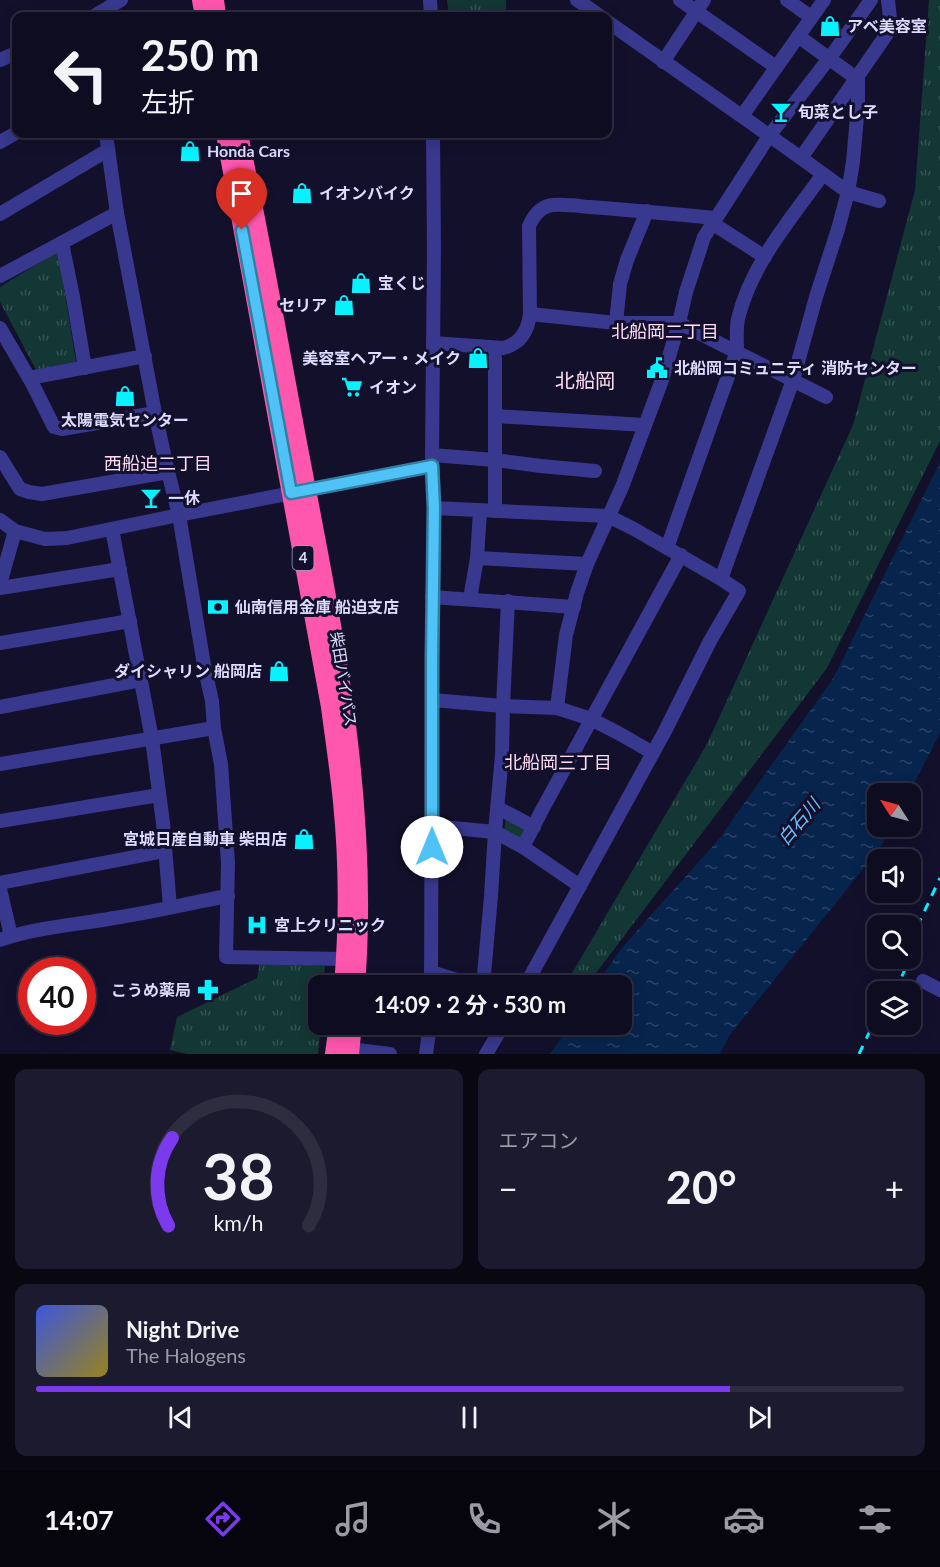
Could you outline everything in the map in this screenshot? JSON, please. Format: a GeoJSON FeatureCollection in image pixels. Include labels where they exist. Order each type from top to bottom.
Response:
{"type":"FeatureCollection","features":[{"type":"Feature","properties":{"kind":"highway","name":"柴田バイパス"},"geometry":{"type":"LineString","coordinates":[[226,138],[341,684],[356,806],[360,906],[357,975]]}},
{"type":"Feature","properties":{"kind":"highway","name":"柴田バイパス"},"geometry":{"type":"LineString","coordinates":[[240,138],[299,491],[342,802],[346,866],[344,975]]}},
{"type":"Feature","properties":{"kind":"highway"},"geometry":{"type":"LineString","coordinates":[[341,1035],[345,1052]]}},
{"type":"Feature","properties":{"kind":"highway"},"geometry":{"type":"LineString","coordinates":[[345,1052],[350,1035]]}},
{"type":"Feature","properties":{"kind":"street"},"geometry":{"type":"LineString","coordinates":[[101,12],[121,0]]}},
{"type":"Feature","properties":{"kind":"street"},"geometry":{"type":"LineString","coordinates":[[680,0],[700,6],[776,67]]}},
{"type":"Feature","properties":{"kind":"street"},"geometry":{"type":"LineString","coordinates":[[787,0],[811,17]]}},
{"type":"Feature","properties":{"kind":"street"},"geometry":{"type":"LineString","coordinates":[[742,116],[824,0]]}},
{"type":"Feature","properties":{"kind":"street"},"geometry":{"type":"LineString","coordinates":[[557,708],[566,635],[587,564],[622,487],[662,380],[704,237],[770,136],[871,0]]}},
{"type":"Feature","properties":{"kind":"street"},"geometry":{"type":"LineString","coordinates":[[801,158],[891,28],[888,0]]}},
{"type":"Feature","properties":{"kind":"street"},"geometry":{"type":"LineString","coordinates":[[583,2],[595,12]]}},
{"type":"Feature","properties":{"kind":"street"},"geometry":{"type":"LineString","coordinates":[[663,62],[700,6]]}},
{"type":"Feature","properties":{"kind":"street"},"geometry":{"type":"LineString","coordinates":[[612,25],[848,192],[879,201]]}},
{"type":"Feature","properties":{"kind":"street"},"geometry":{"type":"LineString","coordinates":[[798,36],[857,77]]}},
{"type":"Feature","properties":{"kind":"street"},"geometry":{"type":"LineString","coordinates":[[721,579],[793,380],[804,336],[838,229],[848,192],[855,142],[858,105],[857,77]]}},
{"type":"Feature","properties":{"kind":"street"},"geometry":{"type":"LineString","coordinates":[[106,138],[117,213],[155,413],[179,515],[212,700],[214,728],[221,764],[228,863],[226,957],[345,959]]}},
{"type":"Feature","properties":{"kind":"street"},"geometry":{"type":"LineString","coordinates":[[431,975],[434,508],[432,460],[433,138]]}},
{"type":"Feature","properties":{"kind":"street"},"geometry":{"type":"LineString","coordinates":[[0,214],[108,150]]}},
{"type":"Feature","properties":{"kind":"street"},"geometry":{"type":"LineString","coordinates":[[667,548],[737,351],[738,320],[753,275],[823,174]]}},
{"type":"Feature","properties":{"kind":"street"},"geometry":{"type":"LineString","coordinates":[[433,343],[503,348],[519,340],[529,323],[530,314],[529,226],[534,216],[542,208],[550,205],[647,211],[713,220],[765,257]]}},
{"type":"Feature","properties":{"kind":"street"},"geometry":{"type":"LineString","coordinates":[[616,323],[620,284],[647,211]]}},
{"type":"Feature","properties":{"kind":"street"},"geometry":{"type":"LineString","coordinates":[[0,276],[117,213]]}},
{"type":"Feature","properties":{"kind":"street"},"geometry":{"type":"LineString","coordinates":[[62,243],[85,368]]}},
{"type":"Feature","properties":{"kind":"street"},"geometry":{"type":"LineString","coordinates":[[530,314],[616,323],[679,323],[826,397]]}},
{"type":"Feature","properties":{"kind":"street"},"geometry":{"type":"LineString","coordinates":[[0,315],[54,427],[62,429],[155,413]]}},
{"type":"Feature","properties":{"kind":"street"},"geometry":{"type":"LineString","coordinates":[[0,328],[30,374]]}},
{"type":"Feature","properties":{"kind":"street"},"geometry":{"type":"LineString","coordinates":[[30,374],[85,368],[145,356]]}},
{"type":"Feature","properties":{"kind":"street"},"geometry":{"type":"LineString","coordinates":[[495,358],[495,511]]}},
{"type":"Feature","properties":{"kind":"street"},"geometry":{"type":"LineString","coordinates":[[495,416],[645,425]]}},
{"type":"Feature","properties":{"kind":"street"},"geometry":{"type":"LineString","coordinates":[[0,457],[20,489],[42,494],[168,472]]}},
{"type":"Feature","properties":{"kind":"street"},"geometry":{"type":"LineString","coordinates":[[0,520],[15,531],[45,539],[67,538],[299,491],[432,460],[495,460],[594,471]]}},
{"type":"Feature","properties":{"kind":"street"},"geometry":{"type":"LineString","coordinates":[[434,508],[609,516],[681,555],[739,591],[531,975]]}},
{"type":"Feature","properties":{"kind":"street"},"geometry":{"type":"LineString","coordinates":[[470,599],[477,558],[480,511]]}},
{"type":"Feature","properties":{"kind":"street"},"geometry":{"type":"LineString","coordinates":[[112,529],[152,739],[170,907]]}},
{"type":"Feature","properties":{"kind":"street"},"geometry":{"type":"LineString","coordinates":[[15,531],[0,586],[120,569]]}},
{"type":"Feature","properties":{"kind":"street"},"geometry":{"type":"LineString","coordinates":[[523,848],[681,555]]}},
{"type":"Feature","properties":{"kind":"street"},"geometry":{"type":"LineString","coordinates":[[477,558],[587,564]]}},
{"type":"Feature","properties":{"kind":"street"},"geometry":{"type":"LineString","coordinates":[[432,597],[574,607]]}},
{"type":"Feature","properties":{"kind":"street"},"geometry":{"type":"LineString","coordinates":[[484,975],[502,754],[508,601]]}},
{"type":"Feature","properties":{"kind":"street"},"geometry":{"type":"LineString","coordinates":[[0,643],[130,621]]}},
{"type":"Feature","properties":{"kind":"street"},"geometry":{"type":"LineString","coordinates":[[0,707],[141,680]]}},
{"type":"Feature","properties":{"kind":"street"},"geometry":{"type":"LineString","coordinates":[[432,700],[557,708],[591,719],[653,753]]}},
{"type":"Feature","properties":{"kind":"street"},"geometry":{"type":"LineString","coordinates":[[0,764],[214,728]]}},
{"type":"Feature","properties":{"kind":"street"},"geometry":{"type":"LineString","coordinates":[[0,821],[159,795]]}},
{"type":"Feature","properties":{"kind":"street"},"geometry":{"type":"LineString","coordinates":[[498,808],[534,827]]}},
{"type":"Feature","properties":{"kind":"street"},"geometry":{"type":"LineString","coordinates":[[432,826],[495,832],[580,886]]}},
{"type":"Feature","properties":{"kind":"street"},"geometry":{"type":"LineString","coordinates":[[0,883],[165,851]]}},
{"type":"Feature","properties":{"kind":"street"},"geometry":{"type":"LineString","coordinates":[[0,889],[6,938],[228,896]]}},
{"type":"Feature","properties":{"kind":"street"},"geometry":{"type":"LineString","coordinates":[[923,981],[940,990]]}},
{"type":"Feature","properties":{"kind":"street"},"geometry":{"type":"LineString","coordinates":[[426,1054],[429,1035]]}},
{"type":"Feature","properties":{"kind":"street"},"geometry":{"type":"LineString","coordinates":[[486,1054],[497,1035]]}},
{"type":"Feature","properties":{"kind":"street"},"geometry":{"type":"LineString","coordinates":[[345,1052],[390,1054]]}},
{"type":"Feature","properties":{"kind":"green space"},"geometry":{"type":"Polygon","coordinates":[[[447,0],[506,0],[506,12],[448,12],[447,0]]]}},
{"type":"Feature","properties":{"kind":"green space"},"geometry":{"type":"Polygon","coordinates":[[[929,0],[940,0],[940,441],[827,668],[595,975],[571,975],[707,744],[853,425],[915,190],[929,0]]]}},
{"type":"Feature","properties":{"kind":"green space"},"geometry":{"type":"Polygon","coordinates":[[[58,251],[76,362],[36,370],[0,302],[0,287],[58,251]]]}},
{"type":"Feature","properties":{"kind":"green space"},"geometry":{"type":"Polygon","coordinates":[[[506,816],[530,828],[523,842],[504,833],[506,816]]]}},
{"type":"Feature","properties":{"kind":"green space"},"geometry":{"type":"Polygon","coordinates":[[[260,962],[325,966],[324,975],[308,975],[308,1035],[320,1035],[318,1054],[187,1054],[170,1050],[177,1017],[257,978],[260,962]]]}},
{"type":"Feature","properties":{"kind":"water","name":"白石川"},"geometry":{"type":"Polygon","coordinates":[[[940,462],[940,733],[914,783],[867,783],[867,837],[886,837],[880,848],[867,849],[867,864],[729,1036],[720,1054],[550,1054],[563,1035],[632,1035],[632,975],[603,975],[621,949],[719,839],[834,677],[940,462]]]}},
{"type":"Feature","properties":{"kind":"railway"},"geometry":{"type":"LineString","coordinates":[[921,919],[940,878]]}},
{"type":"Feature","properties":{"kind":"railway"},"geometry":{"type":"LineString","coordinates":[[900,981],[905,969]]}},
{"type":"Feature","properties":{"kind":"railway"},"geometry":{"type":"LineString","coordinates":[[859,1054],[868,1035]]}},
{"type":"Feature","properties":{"kind":"place","name":"アベ美容室"},"geometry":{"type":"Point","coordinates":[830,26]}},
{"type":"Feature","properties":{"kind":"place","name":"旬菜とし子"},"geometry":{"type":"Point","coordinates":[781,112]}},
{"type":"Feature","properties":{"kind":"place","name":"Honda Cars"},"geometry":{"type":"Point","coordinates":[190,151]}},
{"type":"Feature","properties":{"kind":"place","name":"イオンバイク"},"geometry":{"type":"Point","coordinates":[302,193]}},
{"type":"Feature","properties":{"kind":"place","name":"宝くじ"},"geometry":{"type":"Point","coordinates":[361,283]}},
{"type":"Feature","properties":{"kind":"place","name":"セリア"},"geometry":{"type":"Point","coordinates":[344,305]}},
{"type":"Feature","properties":{"kind":"place","name":"美容室ヘアー・メイク"},"geometry":{"type":"Point","coordinates":[478,358]}},
{"type":"Feature","properties":{"kind":"place","name":"北船岡コミュニティ 消防センター"},"geometry":{"type":"Point","coordinates":[657,368]}},
{"type":"Feature","properties":{"kind":"place","name":"イオン"},"geometry":{"type":"Point","coordinates":[352,387]}},
{"type":"Feature","properties":{"kind":"place","name":"太陽電気センター"},"geometry":{"type":"Point","coordinates":[125,396]}},
{"type":"Feature","properties":{"kind":"place","name":"一休"},"geometry":{"type":"Point","coordinates":[151,498]}},
{"type":"Feature","properties":{"kind":"place","name":"仙南信用金庫 船迫支店"},"geometry":{"type":"Point","coordinates":[218,607]}},
{"type":"Feature","properties":{"kind":"place","name":"ダイシャリン 船岡店"},"geometry":{"type":"Point","coordinates":[279,671]}},
{"type":"Feature","properties":{"kind":"place","name":"宮城日産自動車 柴田店"},"geometry":{"type":"Point","coordinates":[304,839]}},
{"type":"Feature","properties":{"kind":"place","name":"宮上クリニック"},"geometry":{"type":"Point","coordinates":[257,925]}},
{"type":"Feature","properties":{"kind":"place","name":"こうめ薬局"},"geometry":{"type":"Point","coordinates":[208,990]}},
{"type":"Feature","properties":{"kind":"district","name":"北船岡二丁目"},"geometry":{"type":"Point","coordinates":[665,332]}},
{"type":"Feature","properties":{"kind":"district","name":"北船岡"},"geometry":{"type":"Point","coordinates":[585,381]}},
{"type":"Feature","properties":{"kind":"district","name":"西船迫二丁目"},"geometry":{"type":"Point","coordinates":[158,464]}},
{"type":"Feature","properties":{"kind":"district","name":"北船岡三丁目"},"geometry":{"type":"Point","coordinates":[558,763]}},
{"type":"Feature","properties":{"kind":"route"},"geometry":{"type":"LineString","coordinates":[[242,230],[291,493],[432,466],[434,508],[432,847]]}}]}
